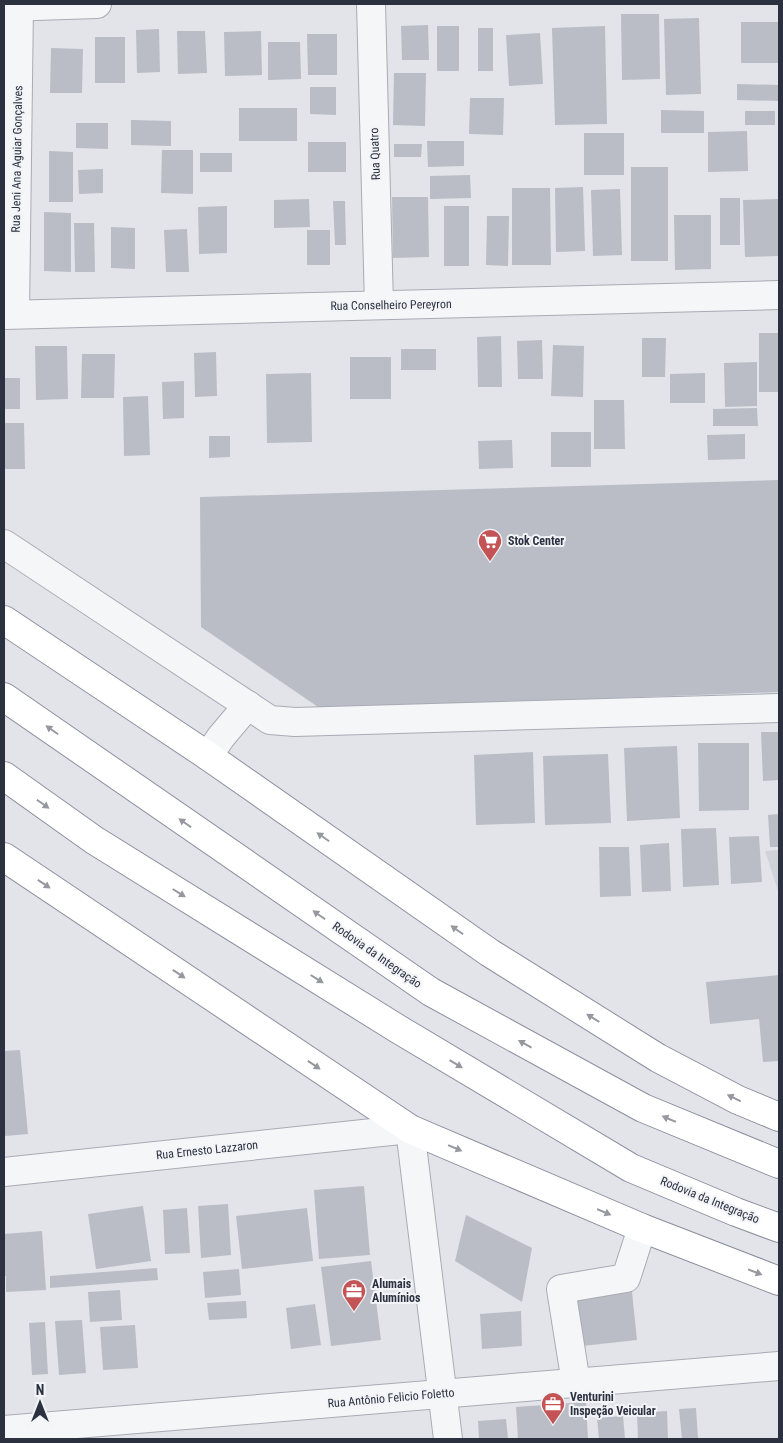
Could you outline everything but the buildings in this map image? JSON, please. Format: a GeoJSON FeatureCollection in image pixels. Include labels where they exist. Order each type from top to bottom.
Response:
{"type":"FeatureCollection","features":[{"type":"Feature","properties":{"kind":"highway"},"geometry":{"type":"LineString","coordinates":[[4,620],[208,756],[490,954],[658,1058],[738,1100],[779,1117]]}},
{"type":"Feature","properties":{"kind":"highway","name":"Rodovia da Integração"},"geometry":{"type":"LineString","coordinates":[[4,698],[431,992],[643,1108],[779,1164]]}},
{"type":"Feature","properties":{"kind":"highway","name":"Rodovia da Integração"},"geometry":{"type":"LineString","coordinates":[[4,776],[94,840],[398,1029],[631,1168],[779,1228]]}},
{"type":"Feature","properties":{"kind":"highway"},"geometry":{"type":"LineString","coordinates":[[4,857],[410,1129],[642,1228],[779,1280]]}},
{"type":"Feature","properties":{"kind":"street"},"geometry":{"type":"LineString","coordinates":[[14,6],[97,4]]}},
{"type":"Feature","properties":{"kind":"street","name":"Rua Quatro"},"geometry":{"type":"LineString","coordinates":[[371,4],[379,305]]}},
{"type":"Feature","properties":{"kind":"street","name":"Rua Jeni Ana Aguiar Gonçalves"},"geometry":{"type":"LineString","coordinates":[[10,314],[14,6]]}},
{"type":"Feature","properties":{"kind":"street","name":"Rua Conselheiro Pereyron"},"geometry":{"type":"LineString","coordinates":[[10,314],[779,295]]}},
{"type":"Feature","properties":{"kind":"street"},"geometry":{"type":"LineString","coordinates":[[4,544],[270,720],[296,722],[779,708]]}},
{"type":"Feature","properties":{"kind":"street"},"geometry":{"type":"LineString","coordinates":[[208,756],[221,737],[248,706]]}},
{"type":"Feature","properties":{"kind":"street"},"geometry":{"type":"LineString","coordinates":[[410,1129],[448,1439]]}},
{"type":"Feature","properties":{"kind":"street","name":"Rua Ernesto Lazzaron"},"geometry":{"type":"LineString","coordinates":[[4,1172],[410,1129]]}},
{"type":"Feature","properties":{"kind":"street"},"geometry":{"type":"LineString","coordinates":[[576,1383],[561,1289],[626,1278],[642,1228]]}},
{"type":"Feature","properties":{"kind":"street","name":"Rua Antônio Felicio Foletto"},"geometry":{"type":"LineString","coordinates":[[4,1430],[779,1366]]}},
{"type":"Feature","properties":{"kind":"shaded area"},"geometry":{"type":"Polygon","coordinates":[[[779,850],[779,894],[765,851],[779,850]]]}},
{"type":"Feature","properties":{"kind":"place","name":"Stok Center"},"geometry":{"type":"Point","coordinates":[490,562]}},
{"type":"Feature","properties":{"kind":"place","name":"Alumais Alumínios"},"geometry":{"type":"Point","coordinates":[354,1312]}},
{"type":"Feature","properties":{"kind":"place","name":"Venturini Inspeção Veicular"},"geometry":{"type":"Point","coordinates":[553,1425]}}]}
